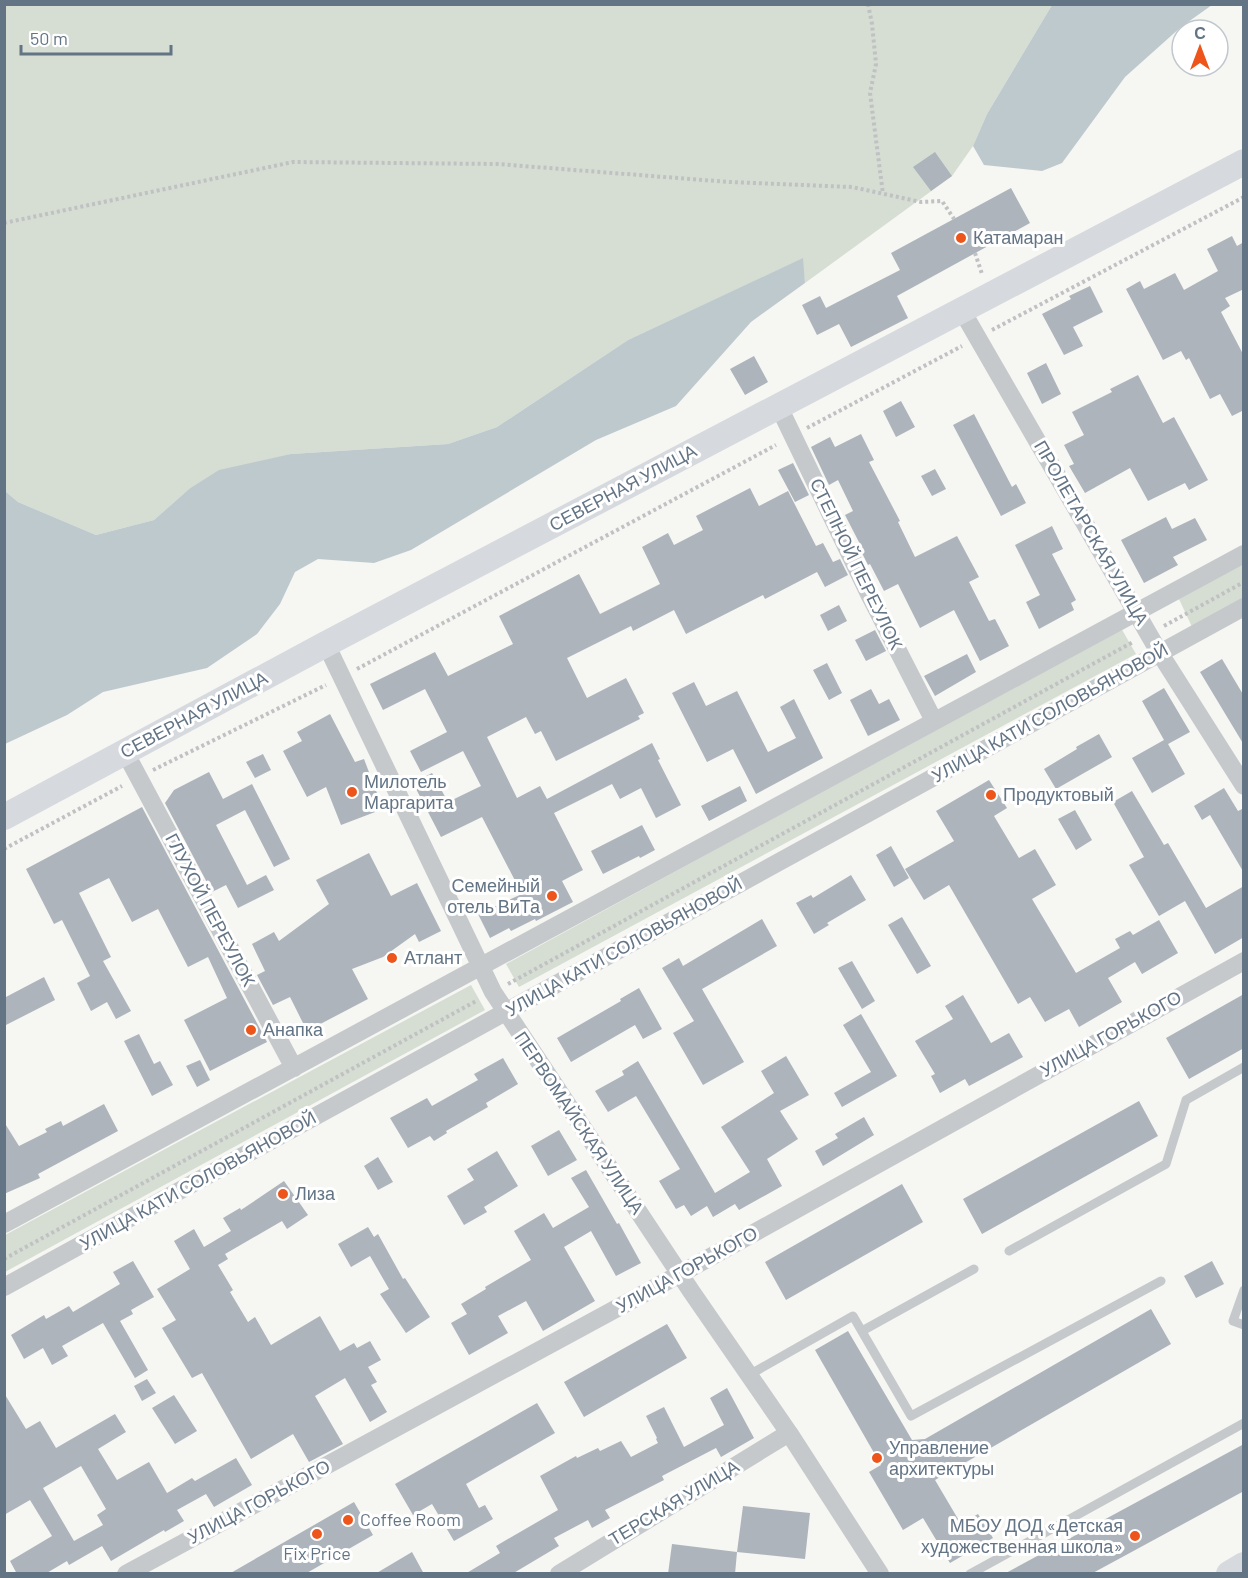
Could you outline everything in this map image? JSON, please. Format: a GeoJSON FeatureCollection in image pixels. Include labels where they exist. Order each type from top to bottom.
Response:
{"type":"FeatureCollection","features":[{"type":"Feature","properties":{"kind":"street","name":"СЕВЕРНАЯ УЛИЦА"},"geometry":{"type":"LineString","coordinates":[[4,818],[326,644],[1244,162]]}},
{"type":"Feature","properties":{"kind":"street","name":"ПРОЛЕТАРСКАЯ УЛИЦА"},"geometry":{"type":"LineString","coordinates":[[961,309],[1159,652],[1244,786]]}},
{"type":"Feature","properties":{"kind":"street","name":"СТЕПНОЙ ПЕРЕУЛОК"},"geometry":{"type":"LineString","coordinates":[[779,407],[870,596],[934,721]]}},
{"type":"Feature","properties":{"kind":"street"},"geometry":{"type":"LineString","coordinates":[[4,1224],[1244,554]]}},
{"type":"Feature","properties":{"kind":"street","name":"УЛИЦА КАТИ СОЛОВЬЯНОВОЙ"},"geometry":{"type":"LineString","coordinates":[[4,1287],[1244,607]]}},
{"type":"Feature","properties":{"kind":"street","name":"ПЕРВОМАЙСКАЯ УЛИЦА"},"geometry":{"type":"LineString","coordinates":[[326,644],[493,992],[680,1274],[789,1433],[880,1574]]}},
{"type":"Feature","properties":{"kind":"street","name":"ГЛУХОЙ ПЕРЕУЛОК"},"geometry":{"type":"LineString","coordinates":[[125,752],[294,1068]]}},
{"type":"Feature","properties":{"kind":"street","name":"УЛИЦА ГОРЬКОГО"},"geometry":{"type":"LineString","coordinates":[[126,1574],[680,1274],[1244,961]]}},
{"type":"Feature","properties":{"kind":"street","name":"ТЕРСКАЯ УЛИЦА"},"geometry":{"type":"LineString","coordinates":[[559,1574],[789,1433]]}},
{"type":"Feature","properties":{"kind":"street"},"geometry":{"type":"LineString","coordinates":[[1229,1574],[1244,1565]]}},
{"type":"Feature","properties":{"kind":"lane"},"geometry":{"type":"LineString","coordinates":[[1009,1251],[1166,1164],[1186,1100],[1244,1068]]}},
{"type":"Feature","properties":{"kind":"lane"},"geometry":{"type":"LineString","coordinates":[[862,1331],[974,1269]]}},
{"type":"Feature","properties":{"kind":"lane"},"geometry":{"type":"LineString","coordinates":[[749,1375],[853,1316],[911,1416],[1161,1281]]}},
{"type":"Feature","properties":{"kind":"lane"},"geometry":{"type":"LineString","coordinates":[[1244,1290],[1233,1321],[1244,1325]]}},
{"type":"Feature","properties":{"kind":"lane"},"geometry":{"type":"LineString","coordinates":[[970,1574],[1244,1423]]}},
{"type":"Feature","properties":{"kind":"path"},"geometry":{"type":"LineString","coordinates":[[868,4],[876,64],[870,93],[883,194]]}},
{"type":"Feature","properties":{"kind":"path"},"geometry":{"type":"LineString","coordinates":[[4,223],[293,162],[497,164],[729,183],[852,188],[921,202],[942,201],[954,219]]}},
{"type":"Feature","properties":{"kind":"path"},"geometry":{"type":"LineString","coordinates":[[4,849],[139,777],[342,677],[1244,197]]}},
{"type":"Feature","properties":{"kind":"path"},"geometry":{"type":"LineString","coordinates":[[975,253],[984,282]]}},
{"type":"Feature","properties":{"kind":"path"},"geometry":{"type":"LineString","coordinates":[[4,1259],[1244,582]]}},
{"type":"Feature","properties":{"kind":"shaded area"},"geometry":{"type":"Polygon","coordinates":[[[5,5],[1052,5],[987,114],[973,146],[952,176],[805,283],[802,259],[628,340],[497,427],[448,444],[291,454],[189,489],[154,520],[96,535],[18,502],[5,491],[5,5]]]}},
{"type":"Feature","properties":{"kind":"shaded area"},"geometry":{"type":"Polygon","coordinates":[[[1052,5],[1212,5],[1194,18],[1170,18],[1170,37],[1125,77],[1062,163],[1042,171],[984,165],[973,146],[987,114],[1052,5]]]}},
{"type":"Feature","properties":{"kind":"shaded area"},"geometry":{"type":"Polygon","coordinates":[[[803,258],[805,283],[751,322],[676,406],[596,440],[411,550],[374,563],[318,559],[295,572],[280,604],[257,634],[207,668],[103,692],[67,715],[5,744],[5,491],[18,502],[96,535],[154,520],[189,489],[219,470],[291,454],[448,444],[497,427],[628,340],[803,258]]]}},
{"type":"Feature","properties":{"kind":"shaded area"},"geometry":{"type":"Polygon","coordinates":[[[1243,561],[1243,601],[1193,629],[1178,597],[1243,561]]]}},
{"type":"Feature","properties":{"kind":"shaded area"},"geometry":{"type":"Polygon","coordinates":[[[1121,628],[1136,654],[519,987],[506,964],[1121,628]]]}},
{"type":"Feature","properties":{"kind":"shaded area"},"geometry":{"type":"Polygon","coordinates":[[[471,985],[485,1010],[5,1272],[5,1235],[471,985]]]}},
{"type":"Feature","properties":{"kind":"building"},"geometry":{"type":"Polygon","coordinates":[[[935,152],[952,176],[931,191],[913,167],[935,152]]]}},
{"type":"Feature","properties":{"kind":"building"},"geometry":{"type":"Polygon","coordinates":[[[1011,188],[1030,223],[897,296],[908,318],[851,347],[839,324],[817,335],[802,305],[820,296],[826,308],[900,270],[891,253],[1011,188]]]}},
{"type":"Feature","properties":{"kind":"building"},"geometry":{"type":"Polygon","coordinates":[[[1232,236],[1237,246],[1244,242],[1244,289],[1225,298],[1230,306],[1221,312],[1244,356],[1244,410],[1232,416],[1220,394],[1210,399],[1189,358],[1186,360],[1181,351],[1163,360],[1126,289],[1140,281],[1144,289],[1175,273],[1184,290],[1218,271],[1207,249],[1232,236]]]}},
{"type":"Feature","properties":{"kind":"building"},"geometry":{"type":"Polygon","coordinates":[[[1090,286],[1103,312],[1073,327],[1083,346],[1064,355],[1042,314],[1071,299],[1069,296],[1090,286]]]}},
{"type":"Feature","properties":{"kind":"building"},"geometry":{"type":"Polygon","coordinates":[[[754,356],[768,382],[745,395],[730,369],[754,356]]]}},
{"type":"Feature","properties":{"kind":"building"},"geometry":{"type":"Polygon","coordinates":[[[1046,363],[1061,394],[1042,404],[1027,373],[1046,363]]]}},
{"type":"Feature","properties":{"kind":"building"},"geometry":{"type":"Polygon","coordinates":[[[1138,375],[1163,423],[1174,417],[1208,480],[1189,490],[1185,483],[1148,501],[1130,468],[1085,493],[1069,466],[1074,464],[1064,445],[1084,435],[1072,412],[1112,392],[1110,389],[1138,375]]]}},
{"type":"Feature","properties":{"kind":"building"},"geometry":{"type":"Polygon","coordinates":[[[901,401],[915,427],[896,437],[883,411],[901,401]]]}},
{"type":"Feature","properties":{"kind":"building"},"geometry":{"type":"Polygon","coordinates":[[[974,414],[1012,487],[1016,484],[1026,503],[1001,516],[953,425],[974,414]]]}},
{"type":"Feature","properties":{"kind":"building"},"geometry":{"type":"Polygon","coordinates":[[[861,434],[874,460],[869,462],[900,521],[898,522],[915,557],[957,536],[979,577],[969,582],[989,621],[995,619],[1009,646],[980,661],[954,610],[920,628],[898,584],[884,591],[870,564],[868,565],[845,515],[853,511],[838,480],[829,485],[811,447],[830,437],[835,447],[861,434]]]}},
{"type":"Feature","properties":{"kind":"building"},"geometry":{"type":"Polygon","coordinates":[[[793,463],[809,495],[795,502],[778,470],[793,463]]]}},
{"type":"Feature","properties":{"kind":"building"},"geometry":{"type":"Polygon","coordinates":[[[935,469],[946,489],[932,496],[921,476],[935,469]]]}},
{"type":"Feature","properties":{"kind":"building"},"geometry":{"type":"Polygon","coordinates":[[[750,488],[759,506],[788,491],[816,546],[823,543],[833,562],[840,559],[848,575],[825,587],[817,572],[765,599],[763,595],[686,634],[674,610],[633,631],[631,626],[567,658],[587,698],[626,678],[644,713],[638,716],[640,719],[556,761],[541,731],[535,734],[526,717],[487,737],[517,798],[540,786],[547,799],[652,743],[681,805],[656,818],[641,788],[620,799],[612,784],[554,813],[583,870],[562,881],[573,902],[536,921],[535,919],[511,931],[509,928],[490,938],[478,914],[522,894],[482,817],[441,837],[413,783],[432,773],[448,802],[481,786],[463,751],[421,772],[410,751],[447,732],[425,689],[383,710],[370,684],[435,652],[448,676],[513,644],[499,616],[579,574],[600,614],[660,584],[642,547],[668,533],[674,545],[703,530],[696,516],[750,488]]]}},
{"type":"Feature","properties":{"kind":"building"},"geometry":{"type":"Polygon","coordinates":[[[1166,517],[1172,529],[1195,518],[1207,540],[1173,557],[1178,565],[1144,583],[1121,540],[1166,517]]]}},
{"type":"Feature","properties":{"kind":"building"},"geometry":{"type":"Polygon","coordinates":[[[1052,526],[1063,549],[1052,554],[1076,600],[1071,603],[1074,610],[1039,629],[1026,602],[1040,595],[1015,545],[1052,526]]]}},
{"type":"Feature","properties":{"kind":"building"},"geometry":{"type":"Polygon","coordinates":[[[839,605],[847,621],[828,631],[820,615],[839,605]]]}},
{"type":"Feature","properties":{"kind":"building"},"geometry":{"type":"Polygon","coordinates":[[[875,630],[886,651],[866,661],[855,640],[875,630]]]}},
{"type":"Feature","properties":{"kind":"building"},"geometry":{"type":"Polygon","coordinates":[[[967,654],[976,672],[935,696],[924,676],[967,654]]]}},
{"type":"Feature","properties":{"kind":"building"},"geometry":{"type":"Polygon","coordinates":[[[1222,659],[1244,696],[1244,745],[1200,672],[1222,659]]]}},
{"type":"Feature","properties":{"kind":"building"},"geometry":{"type":"Polygon","coordinates":[[[827,663],[842,693],[829,700],[813,670],[827,663]]]}},
{"type":"Feature","properties":{"kind":"building"},"geometry":{"type":"Polygon","coordinates":[[[694,682],[706,706],[737,691],[768,752],[796,738],[780,707],[794,699],[823,758],[756,794],[733,749],[707,762],[672,693],[694,682]]]}},
{"type":"Feature","properties":{"kind":"building"},"geometry":{"type":"Polygon","coordinates":[[[1164,688],[1190,732],[1168,744],[1185,774],[1152,793],[1132,758],[1164,740],[1142,701],[1164,688]]]}},
{"type":"Feature","properties":{"kind":"building"},"geometry":{"type":"Polygon","coordinates":[[[871,689],[879,704],[889,699],[900,720],[868,736],[850,700],[871,689]]]}},
{"type":"Feature","properties":{"kind":"building"},"geometry":{"type":"Polygon","coordinates":[[[330,714],[355,762],[364,759],[383,809],[341,825],[326,787],[307,797],[283,751],[302,741],[297,732],[330,714]]]}},
{"type":"Feature","properties":{"kind":"building"},"geometry":{"type":"Polygon","coordinates":[[[1099,734],[1112,757],[1056,789],[1044,769],[1099,734]]]}},
{"type":"Feature","properties":{"kind":"building"},"geometry":{"type":"Polygon","coordinates":[[[263,754],[271,770],[255,778],[246,762],[263,754]]]}},
{"type":"Feature","properties":{"kind":"building"},"geometry":{"type":"Polygon","coordinates":[[[209,772],[223,799],[252,784],[290,859],[274,867],[245,810],[216,825],[247,885],[266,875],[274,890],[238,908],[226,885],[212,892],[165,803],[174,790],[209,772]]]}},
{"type":"Feature","properties":{"kind":"building"},"geometry":{"type":"Polygon","coordinates":[[[989,780],[1007,808],[994,816],[1019,858],[1035,849],[1056,885],[1032,899],[1076,973],[1120,948],[1115,939],[1130,931],[1133,935],[1159,920],[1178,953],[1142,974],[1135,962],[1108,978],[1122,1002],[1079,1027],[1069,1009],[1045,1022],[1030,997],[1018,1004],[949,885],[924,900],[905,869],[954,841],[936,811],[989,780]]]}},
{"type":"Feature","properties":{"kind":"building"},"geometry":{"type":"Polygon","coordinates":[[[740,786],[747,801],[709,821],[701,806],[740,786]]]}},
{"type":"Feature","properties":{"kind":"building"},"geometry":{"type":"Polygon","coordinates":[[[1224,788],[1238,811],[1244,808],[1244,873],[1210,815],[1202,820],[1194,806],[1224,788]]]}},
{"type":"Feature","properties":{"kind":"building"},"geometry":{"type":"Polygon","coordinates":[[[1132,791],[1164,845],[1168,843],[1206,908],[1244,886],[1244,937],[1215,954],[1185,901],[1159,916],[1129,865],[1144,857],[1113,802],[1132,791]]]}},
{"type":"Feature","properties":{"kind":"building"},"geometry":{"type":"Polygon","coordinates":[[[142,807],[267,1042],[210,1071],[184,1020],[227,998],[208,957],[188,967],[158,909],[132,922],[109,878],[79,893],[111,957],[103,961],[131,1011],[116,1019],[107,1002],[91,1011],[77,983],[90,976],[62,920],[54,924],[26,869],[142,807]]]}},
{"type":"Feature","properties":{"kind":"building"},"geometry":{"type":"Polygon","coordinates":[[[1075,810],[1092,840],[1076,850],[1058,819],[1075,810]]]}},
{"type":"Feature","properties":{"kind":"building"},"geometry":{"type":"Polygon","coordinates":[[[642,825],[655,850],[603,874],[591,851],[642,825]]]}},
{"type":"Feature","properties":{"kind":"building"},"geometry":{"type":"Polygon","coordinates":[[[891,846],[909,878],[894,887],[876,855],[891,846]]]}},
{"type":"Feature","properties":{"kind":"building"},"geometry":{"type":"Polygon","coordinates":[[[369,853],[391,896],[417,883],[441,931],[419,942],[415,934],[383,957],[352,969],[368,999],[307,1031],[290,997],[273,1005],[257,975],[265,971],[252,944],[274,932],[279,941],[329,904],[316,880],[369,853]]]}},
{"type":"Feature","properties":{"kind":"building"},"geometry":{"type":"Polygon","coordinates":[[[851,875],[866,900],[827,923],[829,925],[814,934],[796,903],[811,895],[813,898],[851,875]]]}},
{"type":"Feature","properties":{"kind":"building"},"geometry":{"type":"Polygon","coordinates":[[[902,917],[931,966],[917,974],[888,925],[902,917]]]}},
{"type":"Feature","properties":{"kind":"building"},"geometry":{"type":"Polygon","coordinates":[[[762,919],[777,946],[702,989],[744,1062],[703,1085],[673,1033],[694,1021],[662,968],[679,958],[683,966],[762,919]]]}},
{"type":"Feature","properties":{"kind":"building"},"geometry":{"type":"Polygon","coordinates":[[[852,961],[875,1001],[862,1009],[838,968],[852,961]]]}},
{"type":"Feature","properties":{"kind":"building"},"geometry":{"type":"Polygon","coordinates":[[[44,977],[55,1000],[4,1026],[4,998],[44,977]]]}},
{"type":"Feature","properties":{"kind":"building"},"geometry":{"type":"Polygon","coordinates":[[[639,988],[662,1029],[643,1039],[635,1025],[571,1062],[557,1038],[639,988]]]}},
{"type":"Feature","properties":{"kind":"building"},"geometry":{"type":"Polygon","coordinates":[[[1244,994],[1244,1048],[1189,1079],[1166,1038],[1244,994]]]}},
{"type":"Feature","properties":{"kind":"building"},"geometry":{"type":"Polygon","coordinates":[[[963,995],[991,1043],[1009,1033],[1023,1057],[969,1086],[965,1079],[940,1093],[931,1076],[935,1074],[915,1041],[953,1019],[945,1006],[963,995]]]}},
{"type":"Feature","properties":{"kind":"building"},"geometry":{"type":"Polygon","coordinates":[[[861,1014],[897,1076],[842,1107],[834,1093],[871,1072],[843,1025],[861,1014]]]}},
{"type":"Feature","properties":{"kind":"building"},"geometry":{"type":"Polygon","coordinates":[[[139,1034],[154,1064],[160,1061],[173,1085],[152,1096],[124,1041],[139,1034]]]}},
{"type":"Feature","properties":{"kind":"building"},"geometry":{"type":"Polygon","coordinates":[[[786,1056],[809,1095],[780,1111],[798,1139],[767,1159],[782,1186],[739,1210],[735,1204],[713,1217],[707,1206],[691,1216],[684,1205],[676,1209],[659,1181],[680,1169],[636,1096],[608,1112],[595,1091],[624,1075],[622,1071],[638,1061],[715,1193],[750,1172],[721,1127],[774,1093],[761,1071],[786,1056]]]}},
{"type":"Feature","properties":{"kind":"building"},"geometry":{"type":"Polygon","coordinates":[[[503,1058],[518,1084],[486,1103],[488,1107],[446,1131],[447,1133],[434,1141],[430,1136],[408,1148],[390,1118],[427,1098],[432,1106],[478,1080],[474,1074],[503,1058]]]}},
{"type":"Feature","properties":{"kind":"building"},"geometry":{"type":"Polygon","coordinates":[[[200,1060],[210,1080],[197,1087],[186,1066],[200,1060]]]}},
{"type":"Feature","properties":{"kind":"building"},"geometry":{"type":"Polygon","coordinates":[[[1139,1101],[1158,1136],[982,1234],[963,1199],[1139,1101]]]}},
{"type":"Feature","properties":{"kind":"building"},"geometry":{"type":"Polygon","coordinates":[[[104,1104],[118,1131],[38,1174],[40,1178],[4,1194],[4,1122],[19,1146],[47,1132],[45,1129],[61,1121],[63,1126],[104,1104]]]}},
{"type":"Feature","properties":{"kind":"building"},"geometry":{"type":"Polygon","coordinates":[[[864,1117],[874,1135],[823,1166],[815,1151],[838,1138],[835,1134],[864,1117]]]}},
{"type":"Feature","properties":{"kind":"building"},"geometry":{"type":"Polygon","coordinates":[[[559,1130],[577,1160],[548,1176],[531,1146],[559,1130]]]}},
{"type":"Feature","properties":{"kind":"building"},"geometry":{"type":"Polygon","coordinates":[[[497,1151],[518,1186],[484,1207],[487,1212],[464,1225],[447,1196],[474,1180],[467,1169],[497,1151]]]}},
{"type":"Feature","properties":{"kind":"building"},"geometry":{"type":"Polygon","coordinates":[[[378,1157],[393,1182],[378,1190],[364,1166],[378,1157]]]}},
{"type":"Feature","properties":{"kind":"building"},"geometry":{"type":"Polygon","coordinates":[[[586,1170],[641,1263],[616,1276],[591,1231],[564,1247],[595,1301],[543,1331],[526,1301],[498,1316],[508,1333],[469,1355],[451,1323],[467,1314],[461,1304],[531,1260],[514,1231],[544,1213],[553,1228],[589,1207],[571,1178],[586,1170]]]}},
{"type":"Feature","properties":{"kind":"building"},"geometry":{"type":"Polygon","coordinates":[[[284,1181],[308,1215],[287,1229],[282,1221],[225,1254],[228,1259],[218,1265],[233,1290],[230,1292],[248,1322],[255,1317],[271,1345],[320,1316],[340,1351],[354,1343],[357,1348],[370,1341],[381,1360],[368,1367],[377,1382],[371,1385],[387,1412],[370,1422],[345,1378],[315,1396],[343,1444],[309,1462],[293,1434],[251,1459],[202,1373],[192,1378],[162,1328],[176,1320],[157,1289],[190,1269],[174,1241],[194,1229],[204,1247],[231,1231],[223,1218],[240,1208],[241,1210],[284,1181]]]}},
{"type":"Feature","properties":{"kind":"building"},"geometry":{"type":"Polygon","coordinates":[[[902,1184],[923,1222],[786,1300],[765,1262],[902,1184]]]}},
{"type":"Feature","properties":{"kind":"building"},"geometry":{"type":"Polygon","coordinates":[[[368,1227],[374,1237],[378,1234],[403,1279],[405,1278],[430,1317],[406,1333],[380,1294],[389,1289],[370,1256],[351,1267],[338,1244],[368,1227]]]}},
{"type":"Feature","properties":{"kind":"building"},"geometry":{"type":"Polygon","coordinates":[[[133,1261],[154,1297],[131,1310],[133,1314],[120,1321],[148,1370],[135,1378],[103,1323],[62,1346],[68,1356],[52,1365],[43,1348],[24,1359],[11,1335],[44,1315],[46,1319],[69,1306],[73,1312],[120,1284],[113,1272],[133,1261]]]}},
{"type":"Feature","properties":{"kind":"building"},"geometry":{"type":"Polygon","coordinates":[[[1212,1261],[1224,1284],[1196,1298],[1184,1276],[1212,1261]]]}},
{"type":"Feature","properties":{"kind":"building"},"geometry":{"type":"Polygon","coordinates":[[[1151,1309],[1171,1344],[935,1480],[961,1524],[978,1514],[993,1538],[950,1563],[923,1518],[903,1530],[869,1472],[881,1465],[815,1350],[848,1331],[912,1440],[925,1439],[1151,1309]]]}},
{"type":"Feature","properties":{"kind":"building"},"geometry":{"type":"Polygon","coordinates":[[[667,1324],[687,1358],[584,1417],[564,1382],[667,1324]]]}},
{"type":"Feature","properties":{"kind":"building"},"geometry":{"type":"Polygon","coordinates":[[[147,1379],[156,1393],[142,1401],[134,1386],[147,1379]]]}},
{"type":"Feature","properties":{"kind":"building"},"geometry":{"type":"Polygon","coordinates":[[[727,1388],[754,1438],[721,1457],[716,1448],[662,1476],[664,1480],[605,1510],[610,1518],[592,1528],[588,1520],[554,1538],[559,1546],[512,1574],[465,1574],[500,1553],[496,1546],[558,1510],[540,1476],[576,1456],[577,1458],[598,1448],[600,1451],[621,1441],[631,1457],[658,1443],[646,1416],[664,1407],[684,1447],[724,1425],[710,1398],[727,1388]]]}},
{"type":"Feature","properties":{"kind":"building"},"geometry":{"type":"Polygon","coordinates":[[[4,1393],[26,1429],[40,1421],[56,1448],[115,1414],[126,1432],[98,1449],[117,1480],[149,1462],[167,1493],[192,1478],[195,1481],[236,1458],[252,1485],[214,1507],[206,1494],[177,1510],[184,1521],[111,1561],[102,1546],[69,1565],[67,1561],[45,1574],[17,1574],[10,1561],[52,1536],[30,1500],[4,1515],[4,1393]],[[81,1466],[43,1488],[74,1541],[103,1525],[97,1515],[106,1509],[81,1466]]]}},
{"type":"Feature","properties":{"kind":"building"},"geometry":{"type":"Polygon","coordinates":[[[174,1395],[197,1431],[175,1444],[152,1408],[174,1395]]]}},
{"type":"Feature","properties":{"kind":"building"},"geometry":{"type":"Polygon","coordinates":[[[537,1403],[555,1433],[466,1484],[479,1508],[485,1505],[493,1519],[454,1541],[432,1504],[413,1515],[395,1484],[537,1403]]]}},
{"type":"Feature","properties":{"kind":"building"},"geometry":{"type":"Polygon","coordinates":[[[1244,1444],[1244,1491],[1091,1574],[1004,1574],[1244,1444]]]}},
{"type":"Feature","properties":{"kind":"building"},"geometry":{"type":"Polygon","coordinates":[[[354,1502],[373,1535],[305,1574],[229,1574],[354,1502]]]}},
{"type":"Feature","properties":{"kind":"building"},"geometry":{"type":"Polygon","coordinates":[[[743,1506],[810,1513],[805,1559],[737,1552],[743,1506]]]}},
{"type":"Feature","properties":{"kind":"building"},"geometry":{"type":"Polygon","coordinates":[[[672,1544],[737,1552],[735,1574],[668,1574],[672,1544]]]}},
{"type":"Feature","properties":{"kind":"building"},"geometry":{"type":"Polygon","coordinates":[[[412,1552],[424,1574],[375,1574],[412,1552]]]}},
{"type":"Feature","properties":{"kind":"place","name":"Катамаран"},"geometry":{"type":"Point","coordinates":[961,238]}},
{"type":"Feature","properties":{"kind":"place","name":"Милотель Маргарита"},"geometry":{"type":"Point","coordinates":[352,792]}},
{"type":"Feature","properties":{"kind":"place","name":"Продуктовый"},"geometry":{"type":"Point","coordinates":[991,795]}},
{"type":"Feature","properties":{"kind":"place","name":"Семейный отель ВиТа"},"geometry":{"type":"Point","coordinates":[552,896]}},
{"type":"Feature","properties":{"kind":"place","name":"Атлант"},"geometry":{"type":"Point","coordinates":[392,958]}},
{"type":"Feature","properties":{"kind":"place","name":"Анапка"},"geometry":{"type":"Point","coordinates":[251,1030]}},
{"type":"Feature","properties":{"kind":"place","name":"Лиза"},"geometry":{"type":"Point","coordinates":[283,1194]}},
{"type":"Feature","properties":{"kind":"place","name":"Управление архитектуры"},"geometry":{"type":"Point","coordinates":[877,1458]}},
{"type":"Feature","properties":{"kind":"place","name":"Coffee Room"},"geometry":{"type":"Point","coordinates":[348,1520]}},
{"type":"Feature","properties":{"kind":"place","name":"Fix Price"},"geometry":{"type":"Point","coordinates":[317,1534]}},
{"type":"Feature","properties":{"kind":"place","name":"МБОУ ДОД «Детская художественная школа»"},"geometry":{"type":"Point","coordinates":[1135,1536]}}]}
